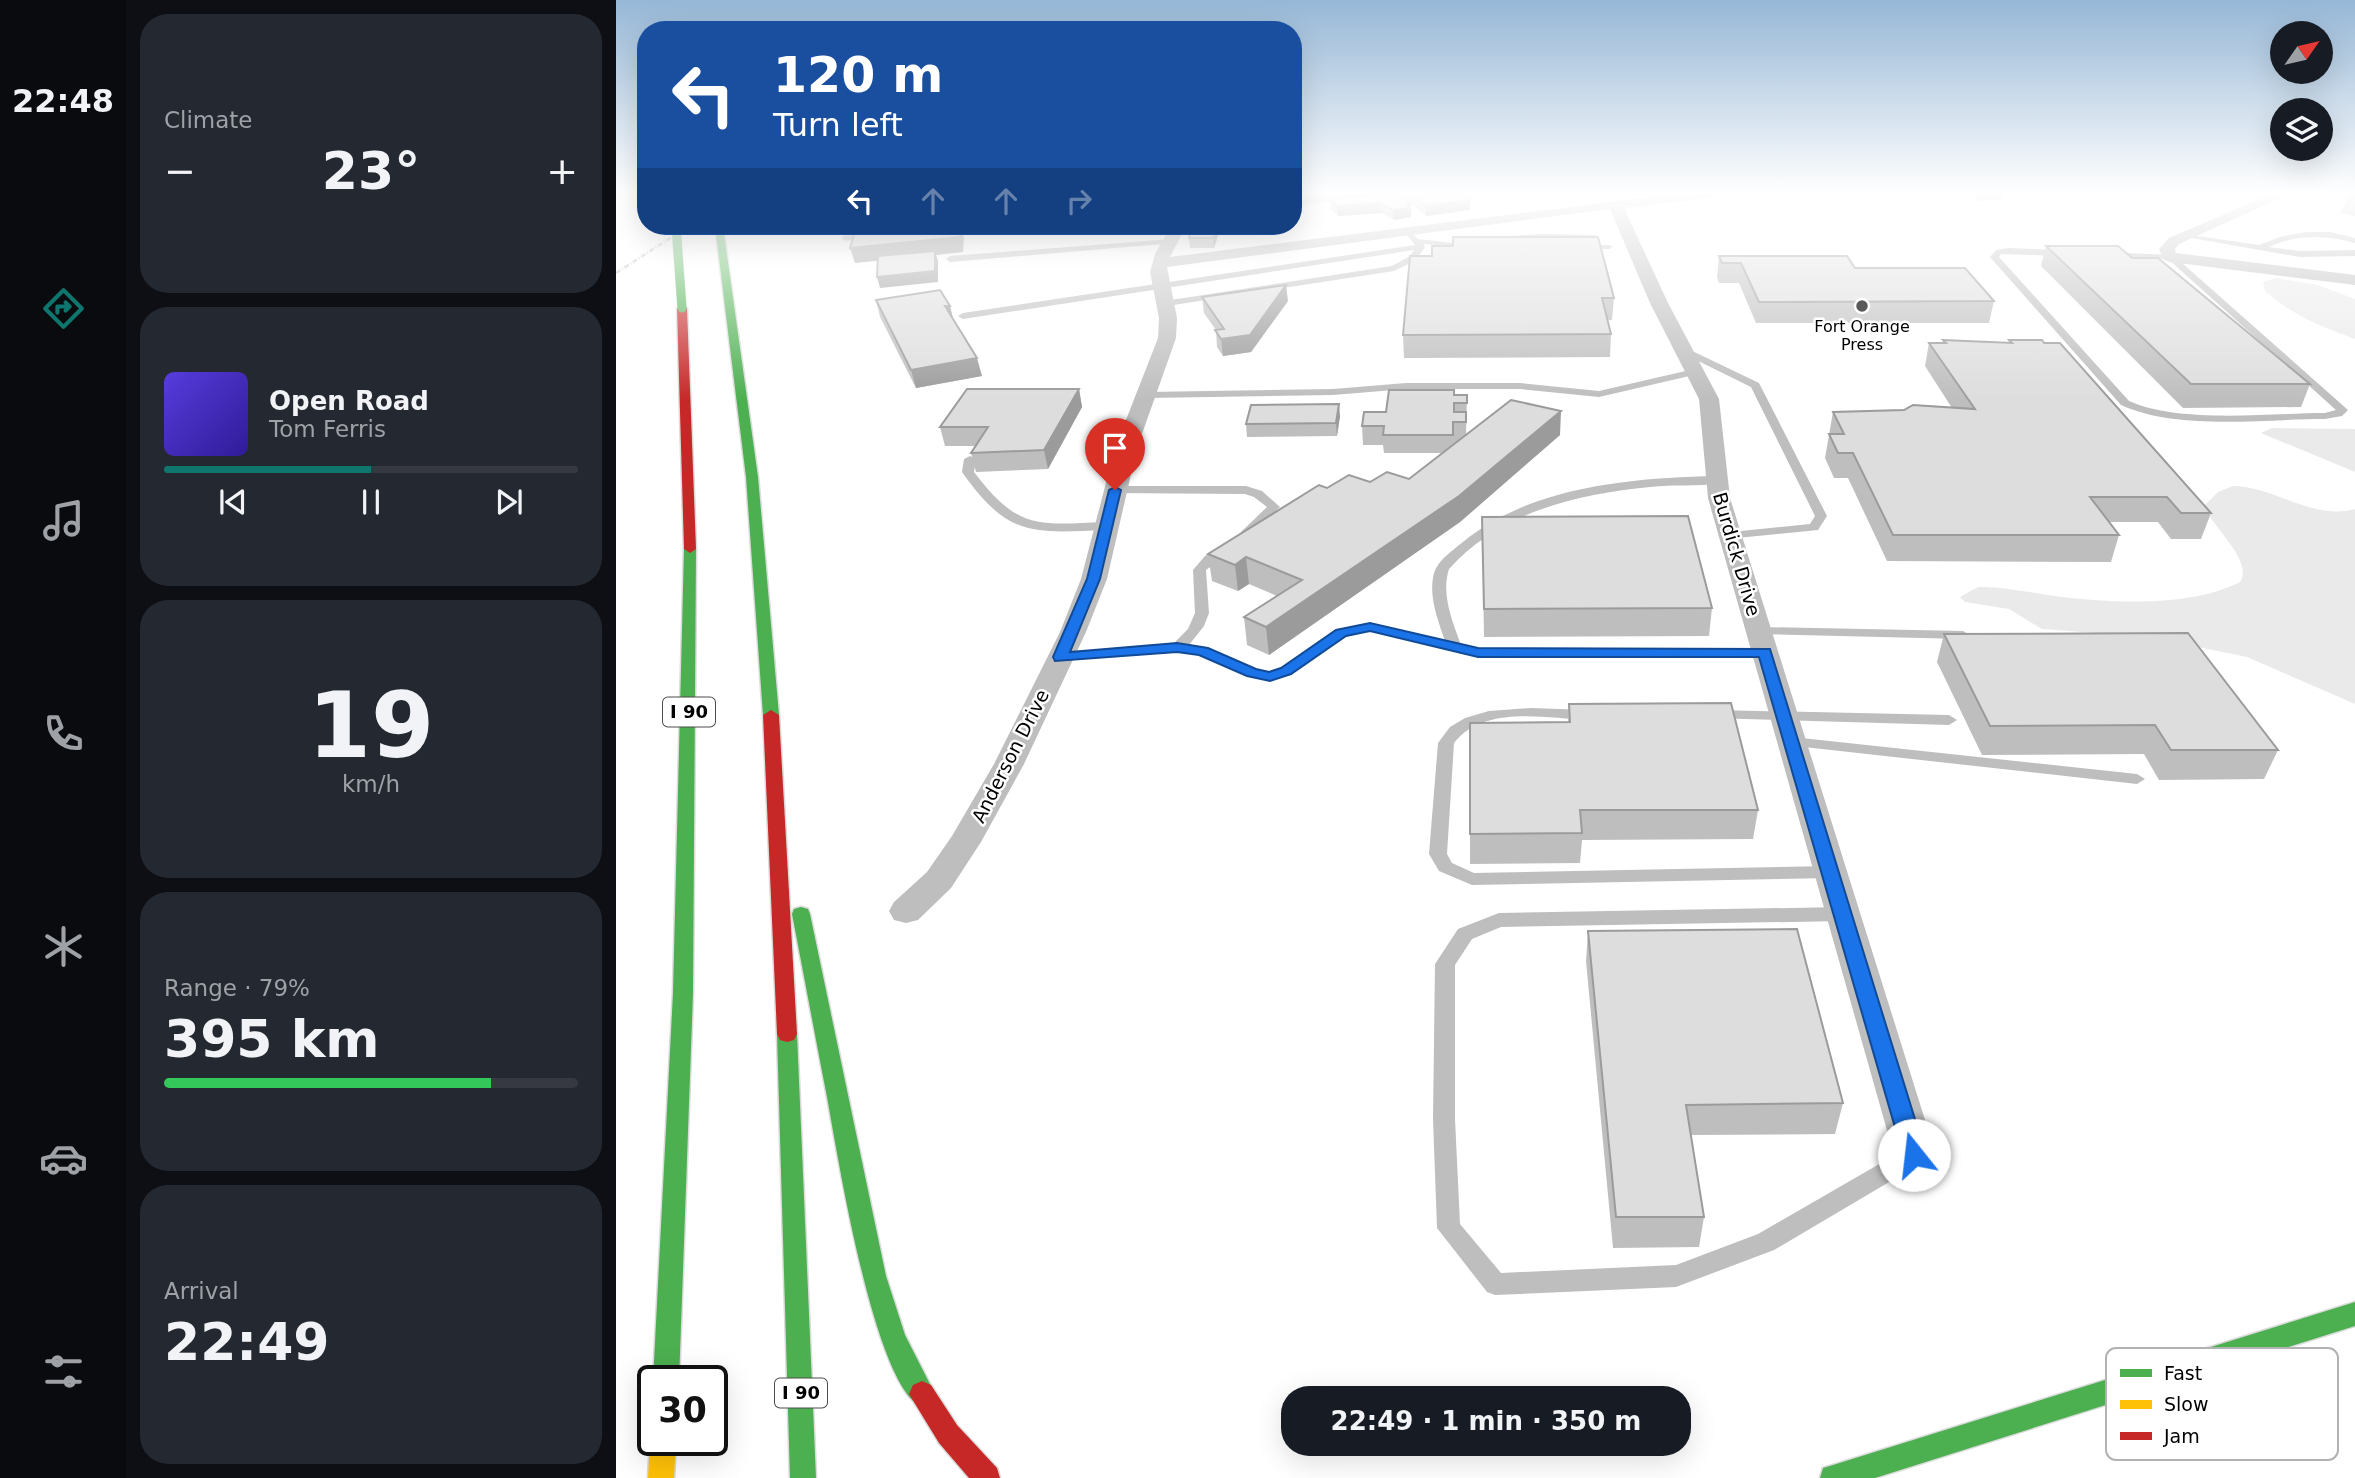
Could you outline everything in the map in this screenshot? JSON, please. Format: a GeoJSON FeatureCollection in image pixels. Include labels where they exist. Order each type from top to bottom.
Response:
{"type":"FeatureCollection","features":[{"type":"Feature","properties":{"kind":"highway","name":"I 90"},"geometry":{"type":"LineString","coordinates":[[667,1365],[684,956],[691,631],[691,467],[679,263]]}},
{"type":"Feature","properties":{"kind":"highway","name":"I 90"},"geometry":{"type":"LineString","coordinates":[[725,263],[752,456],[775,784],[790,1086],[803,1478]]}},
{"type":"Feature","properties":{"kind":"highway"},"geometry":{"type":"LineString","coordinates":[[775,784],[867,1247],[885,1311],[909,1373],[948,1434],[987,1478]]}},
{"type":"Feature","properties":{"kind":"highway"},"geometry":{"type":"LineString","coordinates":[[2247,1348],[2355,1314]]}},
{"type":"Feature","properties":{"kind":"highway"},"geometry":{"type":"LineString","coordinates":[[1833,1478],[2106,1392]]}},
{"type":"Feature","properties":{"kind":"highway"},"geometry":{"type":"LineString","coordinates":[[661,1478],[662,1456]]}},
{"type":"Feature","properties":{"kind":"street","name":"Burdick Drive"},"geometry":{"type":"LineString","coordinates":[[1643,263],[1712,410],[1716,480],[1731,536],[1914,1155]]}},
{"type":"Feature","properties":{"kind":"street"},"geometry":{"type":"LineString","coordinates":[[2218,263],[2355,280]]}},
{"type":"Feature","properties":{"kind":"street","name":"Anderson Drive"},"geometry":{"type":"LineString","coordinates":[[906,911],[939,880],[965,842],[1009,764],[1085,604],[1126,448],[1167,338],[1168,264]]}},
{"type":"Feature","properties":{"kind":"lane"},"geometry":{"type":"LineString","coordinates":[[1112,263],[1394,268],[1404,263]]}},
{"type":"Feature","properties":{"kind":"lane"},"geometry":{"type":"LineString","coordinates":[[2000,263],[2125,403],[2134,409],[2165,415],[2325,416],[2342,411],[2340,404],[2177,263]]}},
{"type":"Feature","properties":{"kind":"lane"},"geometry":{"type":"LineString","coordinates":[[963,316],[1168,264]]}},
{"type":"Feature","properties":{"kind":"lane"},"geometry":{"type":"LineString","coordinates":[[1146,395],[1333,392],[1406,386],[1520,386],[1599,394],[1689,361],[1755,385],[1821,516],[1814,527],[1731,536]]}},
{"type":"Feature","properties":{"kind":"lane"},"geometry":{"type":"LineString","coordinates":[[970,459],[968,472],[986,499],[1006,518],[1023,525],[1046,528],[1105,526]]}},
{"type":"Feature","properties":{"kind":"lane"},"geometry":{"type":"LineString","coordinates":[[1454,646],[1438,597],[1441,570],[1462,548],[1493,525],[1553,502],[1659,480],[1716,480]]}},
{"type":"Feature","properties":{"kind":"lane"},"geometry":{"type":"LineString","coordinates":[[1115,490],[1246,490],[1258,494],[1273,507],[1258,524],[1202,567],[1198,575],[1203,597],[1202,617],[1196,631],[1177,648]]}},
{"type":"Feature","properties":{"kind":"lane"},"geometry":{"type":"LineString","coordinates":[[1060,657],[1177,648],[1202,651],[1252,673],[1270,676],[1286,671],[1342,633],[1370,627],[1478,653],[1978,636]]}},
{"type":"Feature","properties":{"kind":"lane"},"geometry":{"type":"LineString","coordinates":[[1607,715],[1497,714],[1469,720],[1450,734],[1446,743],[1438,854],[1445,867],[1472,879],[1830,872]]}},
{"type":"Feature","properties":{"kind":"lane"},"geometry":{"type":"LineString","coordinates":[[1702,715],[1949,720]]}},
{"type":"Feature","properties":{"kind":"lane"},"geometry":{"type":"LineString","coordinates":[[1792,742],[1926,754],[1988,764],[2137,779]]}},
{"type":"Feature","properties":{"kind":"lane"},"geometry":{"type":"LineString","coordinates":[[1843,915],[1499,919],[1465,934],[1445,964],[1444,1119],[1449,1228],[1496,1284],[1676,1276],[1766,1242],[1914,1155]]}},
{"type":"Feature","properties":{"kind":"shaded area"},"geometry":{"type":"Polygon","coordinates":[[[2276,278],[2318,285],[2355,299],[2355,339],[2307,320],[2276,300],[2265,291],[2263,282],[2276,278]]]}},
{"type":"Feature","properties":{"kind":"shaded area"},"geometry":{"type":"Polygon","coordinates":[[[2272,428],[2355,429],[2355,472],[2261,433],[2272,428]]]}},
{"type":"Feature","properties":{"kind":"shaded area"},"geometry":{"type":"Polygon","coordinates":[[[2233,486],[2248,487],[2324,510],[2355,509],[2355,704],[2247,657],[2149,637],[2042,629],[2009,609],[1965,602],[1960,597],[1978,587],[2083,599],[2153,601],[2199,596],[2240,582],[2243,574],[2237,554],[2204,506],[2218,492],[2233,486]]]}},
{"type":"Feature","properties":{"kind":"building"},"geometry":{"type":"Polygon","coordinates":[[[878,263],[935,263],[935,271],[877,277],[878,263]]]}},
{"type":"Feature","properties":{"kind":"building"},"geometry":{"type":"Polygon","coordinates":[[[1409,263],[1605,263],[1614,298],[1602,298],[1611,334],[1403,335],[1409,263]]]}},
{"type":"Feature","properties":{"kind":"building"},"geometry":{"type":"Polygon","coordinates":[[[1722,263],[1852,263],[1855,268],[1965,268],[1994,301],[1759,302],[1741,263],[1722,263]]]}},
{"type":"Feature","properties":{"kind":"building"},"geometry":{"type":"Polygon","coordinates":[[[2064,263],[2164,263],[2310,384],[2191,384],[2064,263]]]}},
{"type":"Feature","properties":{"kind":"building"},"geometry":{"type":"Polygon","coordinates":[[[1286,285],[1250,335],[1221,339],[1215,330],[1224,329],[1202,297],[1286,285]]]}},
{"type":"Feature","properties":{"kind":"building"},"geometry":{"type":"Polygon","coordinates":[[[940,290],[950,306],[945,306],[977,358],[911,370],[876,300],[940,290]]]}},
{"type":"Feature","properties":{"kind":"building"},"geometry":{"type":"Polygon","coordinates":[[[1943,340],[2012,343],[2009,340],[2042,340],[2044,343],[2060,343],[2211,513],[2181,513],[2167,497],[2090,497],[2119,535],[1893,535],[1853,453],[1838,453],[1829,434],[1844,434],[1833,412],[1904,410],[1913,405],[1975,409],[1929,343],[1946,343],[1943,340]]]}},
{"type":"Feature","properties":{"kind":"building"},"geometry":{"type":"Polygon","coordinates":[[[967,389],[1079,389],[1044,450],[971,453],[988,427],[940,427],[967,389]]]}},
{"type":"Feature","properties":{"kind":"building"},"geometry":{"type":"Polygon","coordinates":[[[1389,390],[1454,390],[1454,395],[1467,395],[1467,403],[1454,403],[1454,412],[1466,412],[1466,422],[1453,422],[1453,435],[1383,435],[1384,426],[1362,426],[1364,412],[1386,412],[1389,390]]]}},
{"type":"Feature","properties":{"kind":"building"},"geometry":{"type":"Polygon","coordinates":[[[1511,400],[1561,411],[1459,496],[1266,627],[1244,617],[1302,580],[1246,557],[1235,565],[1208,554],[1319,485],[1327,488],[1349,475],[1370,482],[1387,472],[1409,479],[1511,400]]]}},
{"type":"Feature","properties":{"kind":"building"},"geometry":{"type":"Polygon","coordinates":[[[1339,404],[1336,423],[1246,424],[1251,405],[1339,404]]]}},
{"type":"Feature","properties":{"kind":"building"},"geometry":{"type":"Polygon","coordinates":[[[1688,516],[1712,608],[1484,609],[1482,517],[1688,516]]]}},
{"type":"Feature","properties":{"kind":"building"},"geometry":{"type":"Polygon","coordinates":[[[2188,633],[2278,750],[2171,750],[2155,725],[1990,726],[1944,634],[2188,633]]]}},
{"type":"Feature","properties":{"kind":"building"},"geometry":{"type":"Polygon","coordinates":[[[1731,703],[1758,810],[1580,810],[1582,833],[1470,834],[1470,723],[1570,722],[1569,704],[1731,703]]]}},
{"type":"Feature","properties":{"kind":"building"},"geometry":{"type":"Polygon","coordinates":[[[1797,929],[1843,1103],[1686,1105],[1704,1217],[1616,1217],[1588,931],[1797,929]]]}},
{"type":"Feature","properties":{"kind":"railway"},"geometry":{"type":"LineString","coordinates":[[616,273],[632,263]]}},
{"type":"Feature","properties":{"kind":"traffic: fast"},"geometry":{"type":"LineString","coordinates":[[679,263],[682,308]]}},
{"type":"Feature","properties":{"kind":"traffic: fast"},"geometry":{"type":"LineString","coordinates":[[724,263],[752,477],[771,715]]}},
{"type":"Feature","properties":{"kind":"traffic: fast"},"geometry":{"type":"LineString","coordinates":[[667,1365],[683,993],[690,549]]}},
{"type":"Feature","properties":{"kind":"traffic: fast"},"geometry":{"type":"LineString","coordinates":[[801,914],[874,1276],[894,1337],[922,1394]]}},
{"type":"Feature","properties":{"kind":"traffic: fast"},"geometry":{"type":"LineString","coordinates":[[787,1034],[803,1478]]}},
{"type":"Feature","properties":{"kind":"traffic: fast"},"geometry":{"type":"LineString","coordinates":[[2247,1348],[2355,1314]]}},
{"type":"Feature","properties":{"kind":"traffic: fast"},"geometry":{"type":"LineString","coordinates":[[1833,1478],[2106,1392]]}},
{"type":"Feature","properties":{"kind":"traffic: slow"},"geometry":{"type":"LineString","coordinates":[[661,1478],[662,1456]]}},
{"type":"Feature","properties":{"kind":"traffic: jam"},"geometry":{"type":"LineString","coordinates":[[682,308],[690,549]]}},
{"type":"Feature","properties":{"kind":"traffic: jam"},"geometry":{"type":"LineString","coordinates":[[771,715],[787,1034]]}},
{"type":"Feature","properties":{"kind":"traffic: jam"},"geometry":{"type":"LineString","coordinates":[[922,1394],[948,1434],[987,1478]]}},
{"type":"Feature","properties":{"kind":"place","name":"Fort Orange Press"},"geometry":{"type":"Point","coordinates":[1862,306]}},
{"type":"Feature","properties":{"kind":"route"},"geometry":{"type":"LineString","coordinates":[[1115,490],[1103,531],[1094,579],[1060,657],[1177,648],[1202,651],[1252,673],[1270,676],[1286,671],[1342,633],[1370,627],[1397,631],[1478,653],[1765,653],[1914,1155]]}}]}
